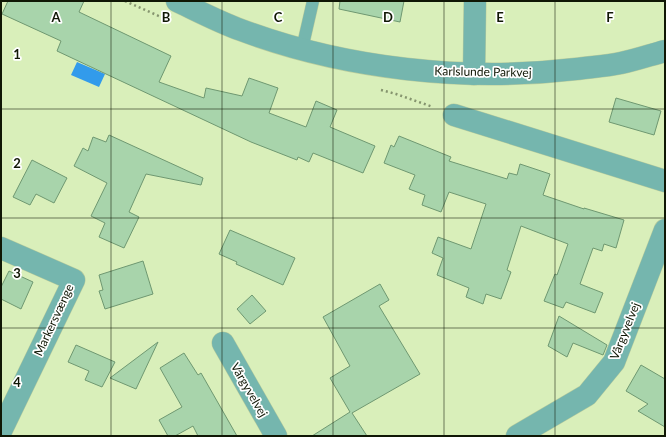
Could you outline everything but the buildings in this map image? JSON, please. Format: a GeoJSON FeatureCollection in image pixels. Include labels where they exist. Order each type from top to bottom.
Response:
{"type":"FeatureCollection","features":[{"type":"Feature","properties":{"kind":"street","name":"Karlslunde Parkvej"},"geometry":{"type":"LineString","coordinates":[[177,1],[240,30],[302,49],[343,60],[412,70],[474,74],[543,73],[620,63],[665,51]]}},
{"type":"Feature","properties":{"kind":"street"},"geometry":{"type":"LineString","coordinates":[[474,74],[475,1]]}},
{"type":"Feature","properties":{"kind":"street"},"geometry":{"type":"LineString","coordinates":[[454,115],[665,181]]}},
{"type":"Feature","properties":{"kind":"street","name":"Vårgyvelvej"},"geometry":{"type":"LineString","coordinates":[[517,436],[587,395],[614,362],[665,230]]}},
{"type":"Feature","properties":{"kind":"street","name":"Markersvænge"},"geometry":{"type":"LineString","coordinates":[[1,248],[74,280],[1,431]]}},
{"type":"Feature","properties":{"kind":"street","name":"Vårgyvelvej"},"geometry":{"type":"LineString","coordinates":[[223,343],[276,436]]}},
{"type":"Feature","properties":{"kind":"lane"},"geometry":{"type":"LineString","coordinates":[[302,49],[313,1]]}},
{"type":"Feature","properties":{"kind":"water"},"geometry":{"type":"Polygon","coordinates":[[[77,62],[105,74],[99,87],[71,75],[77,62]]]}}]}
